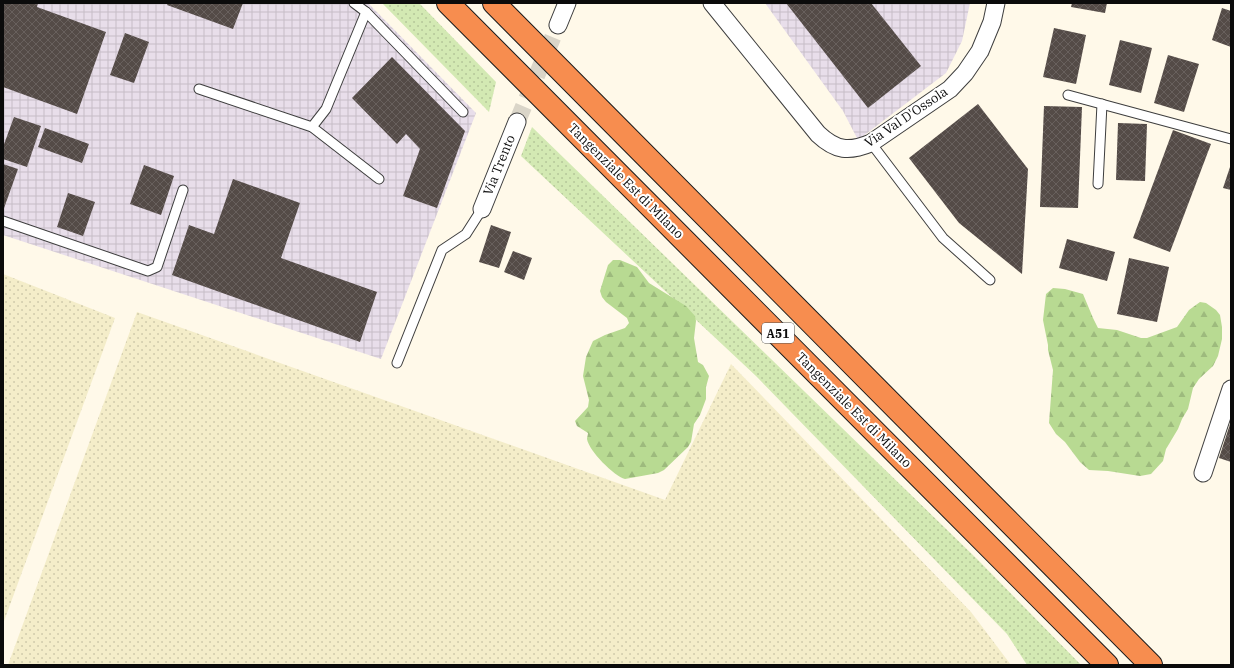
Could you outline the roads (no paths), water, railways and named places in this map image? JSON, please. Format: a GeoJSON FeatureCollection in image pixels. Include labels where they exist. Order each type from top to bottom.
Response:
{"type":"FeatureCollection","features":[{"type":"Feature","properties":{"kind":"highway","name":"Tangenziale Est di Milano"},"geometry":{"type":"LineString","coordinates":[[448,3],[1107,665]]}},
{"type":"Feature","properties":{"kind":"highway","name":"A51"},"geometry":{"type":"LineString","coordinates":[[494,3],[1151,665]]}},
{"type":"Feature","properties":{"kind":"street"},"geometry":{"type":"LineString","coordinates":[[558,25],[567,3]]}},
{"type":"Feature","properties":{"kind":"street","name":"Via Val D'Ossola"},"geometry":{"type":"LineString","coordinates":[[712,3],[818,134],[826,142],[834,146],[847,149],[858,148],[871,143],[950,89],[965,73],[980,51],[992,22],[996,3]]}},
{"type":"Feature","properties":{"kind":"street","name":"Via Trento"},"geometry":{"type":"LineString","coordinates":[[482,209],[517,122]]}},
{"type":"Feature","properties":{"kind":"street"},"geometry":{"type":"LineString","coordinates":[[1203,474],[1231,389]]}},
{"type":"Feature","properties":{"kind":"lane"},"geometry":{"type":"LineString","coordinates":[[354,3],[366,12],[463,112]]}},
{"type":"Feature","properties":{"kind":"lane"},"geometry":{"type":"LineString","coordinates":[[312,127],[326,110],[366,12]]}},
{"type":"Feature","properties":{"kind":"lane"},"geometry":{"type":"LineString","coordinates":[[199,89],[312,127],[379,179]]}},
{"type":"Feature","properties":{"kind":"lane"},"geometry":{"type":"LineString","coordinates":[[1068,95],[1231,139]]}},
{"type":"Feature","properties":{"kind":"lane"},"geometry":{"type":"LineString","coordinates":[[1098,184],[1102,104]]}},
{"type":"Feature","properties":{"kind":"lane"},"geometry":{"type":"LineString","coordinates":[[871,143],[943,238],[990,280]]}},
{"type":"Feature","properties":{"kind":"lane"},"geometry":{"type":"LineString","coordinates":[[3,221],[148,271],[157,267],[184,190]]}},
{"type":"Feature","properties":{"kind":"lane"},"geometry":{"type":"LineString","coordinates":[[398,363],[442,250],[466,234],[482,209]]}},
{"type":"Feature","properties":{"kind":"tunnel"},"geometry":{"type":"LineString","coordinates":[[517,122],[558,25]]}}]}
